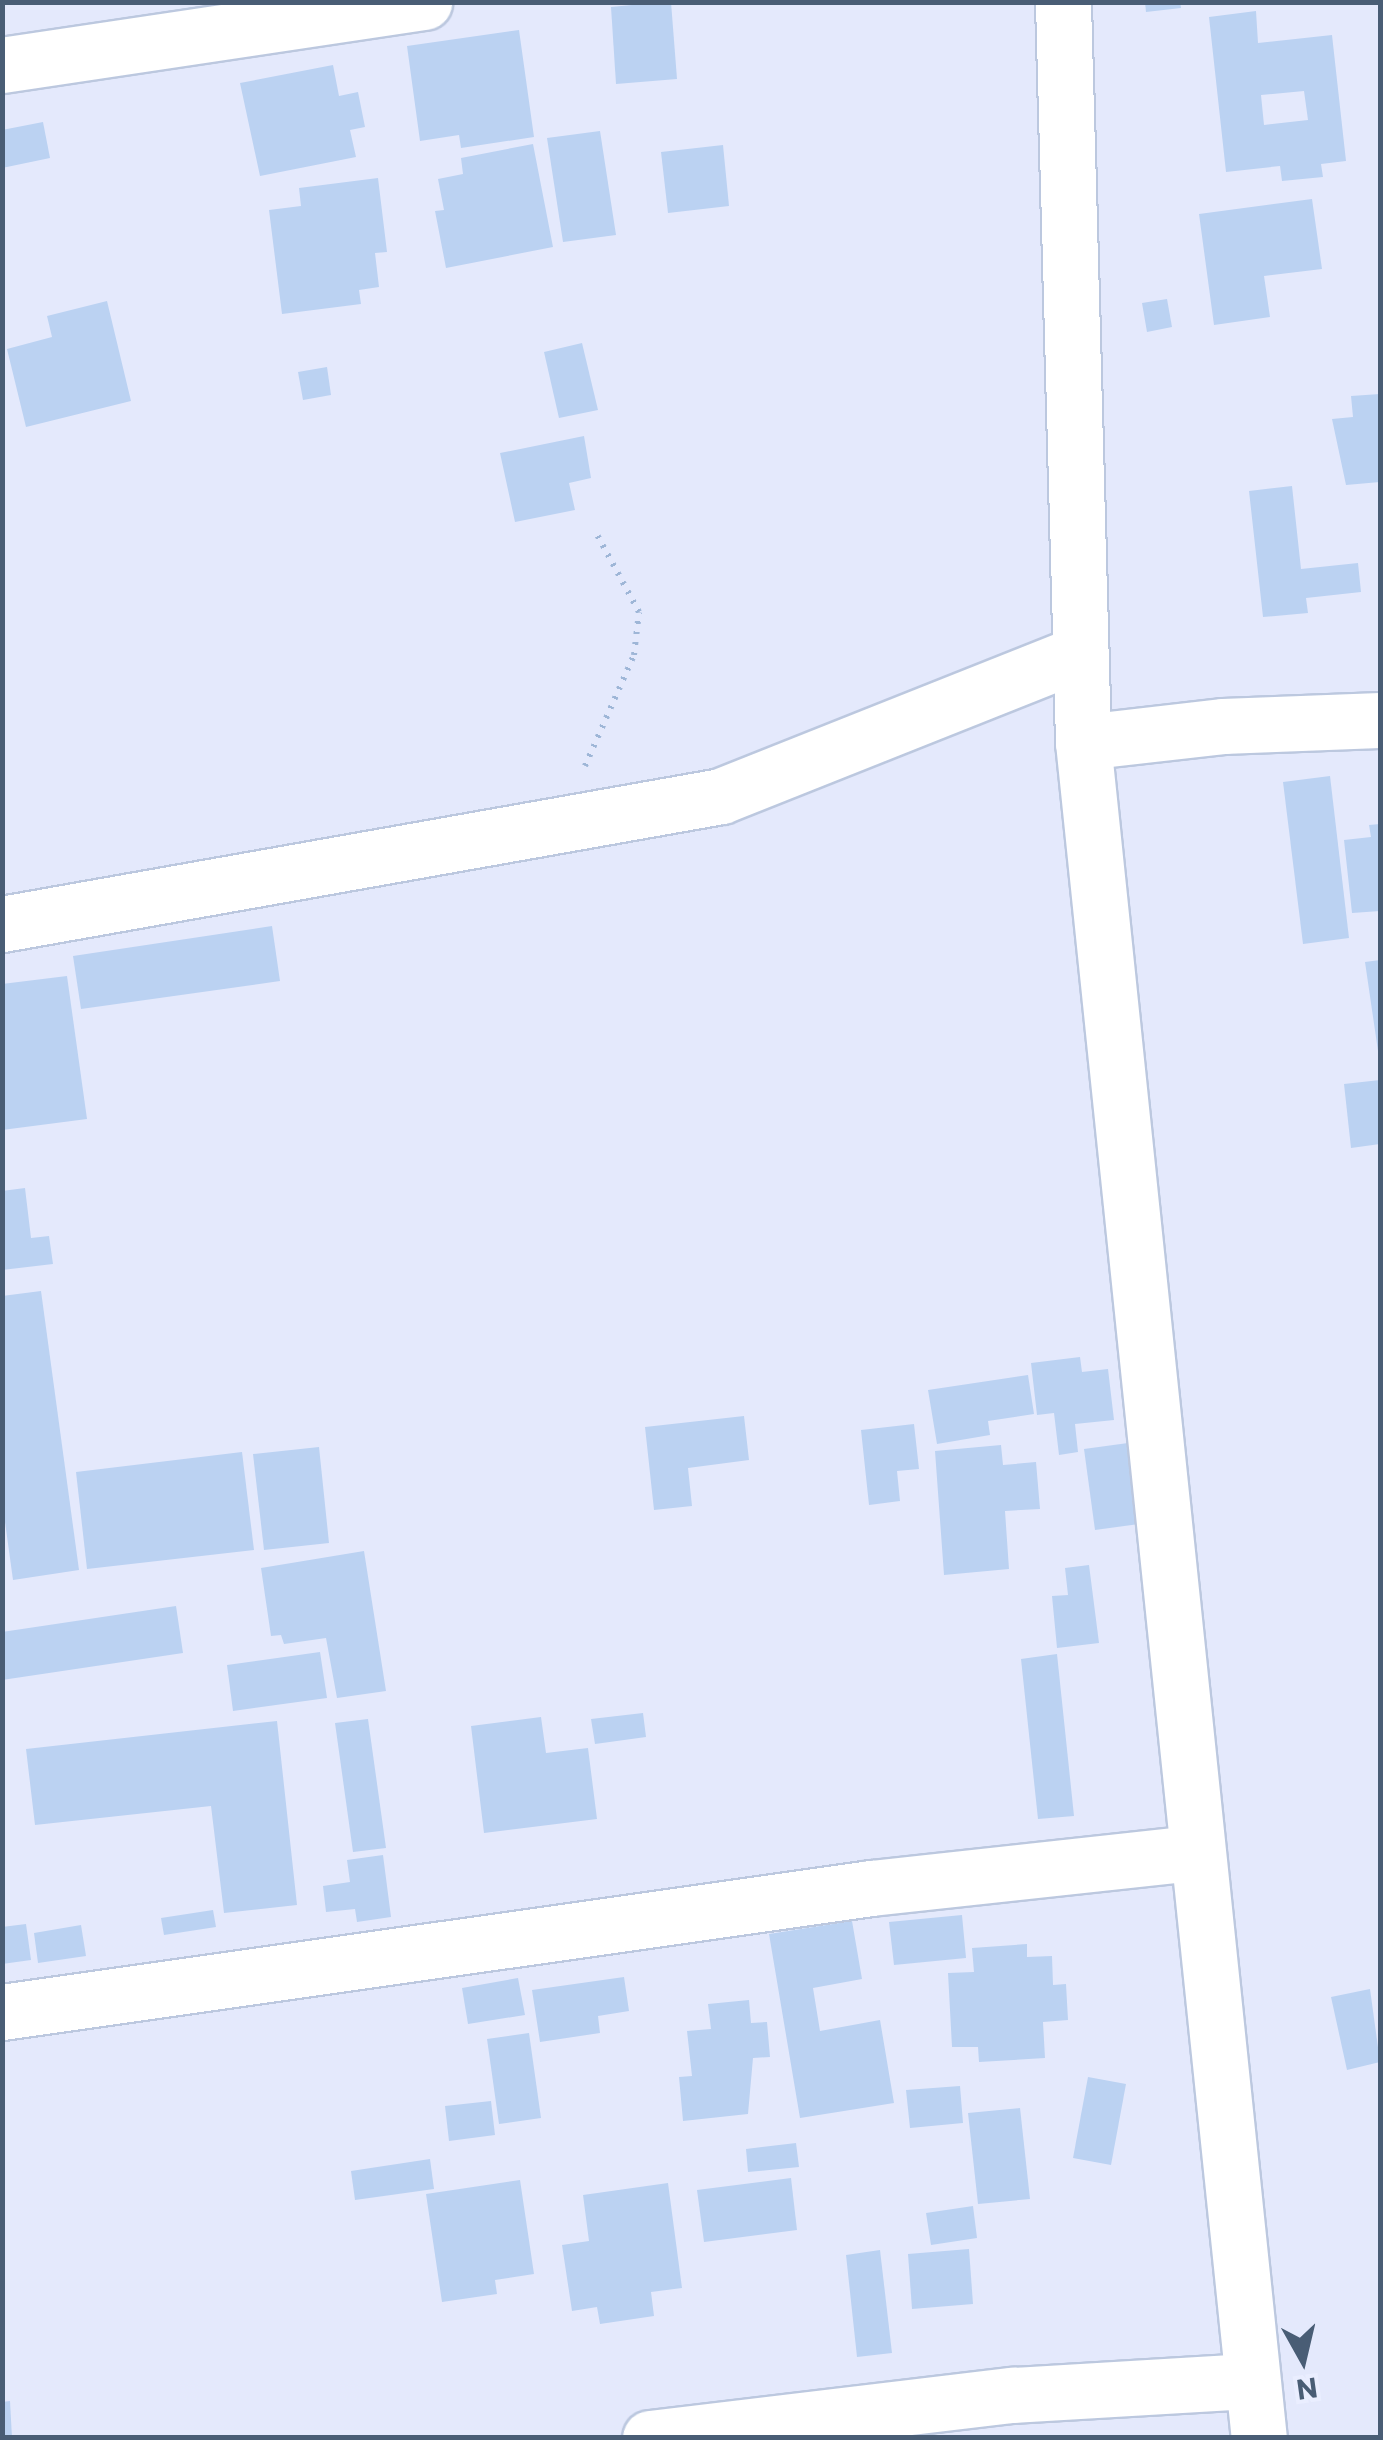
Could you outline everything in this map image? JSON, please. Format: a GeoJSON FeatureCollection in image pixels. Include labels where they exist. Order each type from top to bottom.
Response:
{"type":"FeatureCollection","features":[{"type":"Feature","properties":{"kind":"street"},"geometry":{"type":"LineString","coordinates":[[2,65],[424,2]]}},
{"type":"Feature","properties":{"kind":"street"},"geometry":{"type":"LineString","coordinates":[[1063,2],[1083,742],[1194,1853],[1259,2438]]}},
{"type":"Feature","properties":{"kind":"street"},"geometry":{"type":"LineString","coordinates":[[2,924],[721,796],[1080,653]]}},
{"type":"Feature","properties":{"kind":"street"},"geometry":{"type":"LineString","coordinates":[[1083,742],[1224,726],[1380,720]]}},
{"type":"Feature","properties":{"kind":"street"},"geometry":{"type":"LineString","coordinates":[[2,2012],[871,1888],[1194,1853]]}},
{"type":"Feature","properties":{"kind":"street"},"geometry":{"type":"LineString","coordinates":[[650,2438],[1013,2395],[1251,2381]]}},
{"type":"Feature","properties":{"kind":"path"},"geometry":{"type":"LineString","coordinates":[[556,826],[634,655],[640,612],[594,529]]}},
{"type":"Feature","properties":{"kind":"building"},"geometry":{"type":"Polygon","coordinates":[[[671,2],[677,79],[616,84],[611,7],[671,2]]]}},
{"type":"Feature","properties":{"kind":"building"},"geometry":{"type":"Polygon","coordinates":[[[1145,2],[1180,2],[1181,8],[1146,12],[1145,2]]]}},
{"type":"Feature","properties":{"kind":"building"},"geometry":{"type":"Polygon","coordinates":[[[1256,11],[1258,43],[1332,35],[1346,161],[1321,164],[1323,177],[1282,181],[1280,166],[1226,172],[1209,17],[1256,11]],[[1304,91],[1261,95],[1264,125],[1308,120],[1304,91]]]}},
{"type":"Feature","properties":{"kind":"building"},"geometry":{"type":"Polygon","coordinates":[[[519,30],[534,137],[461,148],[459,135],[420,141],[407,46],[519,30]]]}},
{"type":"Feature","properties":{"kind":"building"},"geometry":{"type":"Polygon","coordinates":[[[333,65],[339,96],[358,92],[365,127],[350,130],[356,157],[260,176],[240,83],[333,65]]]}},
{"type":"Feature","properties":{"kind":"building"},"geometry":{"type":"Polygon","coordinates":[[[43,122],[50,158],[2,168],[2,130],[43,122]]]}},
{"type":"Feature","properties":{"kind":"building"},"geometry":{"type":"Polygon","coordinates":[[[600,131],[616,235],[563,242],[547,138],[600,131]]]}},
{"type":"Feature","properties":{"kind":"building"},"geometry":{"type":"Polygon","coordinates":[[[533,144],[553,247],[446,268],[435,211],[444,210],[438,179],[463,174],[461,158],[533,144]]]}},
{"type":"Feature","properties":{"kind":"building"},"geometry":{"type":"Polygon","coordinates":[[[723,145],[729,206],[668,213],[661,152],[723,145]]]}},
{"type":"Feature","properties":{"kind":"building"},"geometry":{"type":"Polygon","coordinates":[[[378,178],[387,252],[375,253],[379,287],[359,290],[361,304],[282,314],[269,210],[301,206],[299,188],[378,178]]]}},
{"type":"Feature","properties":{"kind":"building"},"geometry":{"type":"Polygon","coordinates":[[[1312,199],[1322,269],[1264,276],[1270,317],[1214,325],[1199,214],[1312,199]]]}},
{"type":"Feature","properties":{"kind":"building"},"geometry":{"type":"Polygon","coordinates":[[[1167,299],[1172,327],[1147,332],[1142,303],[1167,299]]]}},
{"type":"Feature","properties":{"kind":"building"},"geometry":{"type":"Polygon","coordinates":[[[107,301],[131,401],[26,427],[7,349],[52,337],[47,316],[107,301]]]}},
{"type":"Feature","properties":{"kind":"building"},"geometry":{"type":"Polygon","coordinates":[[[582,343],[598,410],[559,418],[544,352],[582,343]]]}},
{"type":"Feature","properties":{"kind":"building"},"geometry":{"type":"Polygon","coordinates":[[[327,367],[331,395],[303,400],[298,372],[327,367]]]}},
{"type":"Feature","properties":{"kind":"building"},"geometry":{"type":"Polygon","coordinates":[[[1380,394],[1380,482],[1346,485],[1332,419],[1353,417],[1351,396],[1380,394]]]}},
{"type":"Feature","properties":{"kind":"building"},"geometry":{"type":"Polygon","coordinates":[[[584,436],[591,478],[569,483],[575,510],[515,522],[500,453],[584,436]]]}},
{"type":"Feature","properties":{"kind":"building"},"geometry":{"type":"Polygon","coordinates":[[[1292,486],[1301,569],[1358,563],[1361,592],[1306,598],[1308,613],[1263,617],[1249,491],[1292,486]]]}},
{"type":"Feature","properties":{"kind":"building"},"geometry":{"type":"Polygon","coordinates":[[[1330,776],[1349,938],[1303,944],[1283,782],[1330,776]]]}},
{"type":"Feature","properties":{"kind":"building"},"geometry":{"type":"Polygon","coordinates":[[[1380,824],[1380,911],[1352,913],[1344,840],[1371,837],[1369,825],[1380,824]]]}},
{"type":"Feature","properties":{"kind":"building"},"geometry":{"type":"Polygon","coordinates":[[[272,926],[280,981],[81,1009],[73,956],[272,926]]]}},
{"type":"Feature","properties":{"kind":"building"},"geometry":{"type":"Polygon","coordinates":[[[1380,960],[1380,1051],[1378,1051],[1365,962],[1380,960]]]}},
{"type":"Feature","properties":{"kind":"building"},"geometry":{"type":"Polygon","coordinates":[[[67,976],[87,1119],[2,1130],[2,984],[67,976]]]}},
{"type":"Feature","properties":{"kind":"building"},"geometry":{"type":"Polygon","coordinates":[[[1380,1080],[1380,1144],[1351,1148],[1344,1084],[1380,1080]]]}},
{"type":"Feature","properties":{"kind":"building"},"geometry":{"type":"Polygon","coordinates":[[[25,1188],[31,1238],[49,1236],[53,1264],[2,1270],[2,1191],[25,1188]]]}},
{"type":"Feature","properties":{"kind":"building"},"geometry":{"type":"Polygon","coordinates":[[[41,1291],[79,1570],[13,1580],[2,1500],[2,1296],[41,1291]]]}},
{"type":"Feature","properties":{"kind":"building"},"geometry":{"type":"Polygon","coordinates":[[[1080,1357],[1082,1372],[1108,1369],[1114,1420],[1075,1424],[1078,1452],[1059,1455],[1054,1413],[1037,1415],[1031,1363],[1080,1357]]]}},
{"type":"Feature","properties":{"kind":"building"},"geometry":{"type":"Polygon","coordinates":[[[1028,1375],[1034,1414],[988,1421],[990,1435],[937,1444],[928,1390],[1028,1375]]]}},
{"type":"Feature","properties":{"kind":"building"},"geometry":{"type":"Polygon","coordinates":[[[744,1416],[749,1460],[688,1468],[692,1506],[654,1510],[645,1427],[744,1416]]]}},
{"type":"Feature","properties":{"kind":"building"},"geometry":{"type":"Polygon","coordinates":[[[914,1424],[919,1469],[897,1471],[900,1501],[869,1505],[861,1430],[914,1424]]]}},
{"type":"Feature","properties":{"kind":"building"},"geometry":{"type":"Polygon","coordinates":[[[1128,1443],[1139,1524],[1095,1530],[1084,1449],[1128,1443]]]}},
{"type":"Feature","properties":{"kind":"building"},"geometry":{"type":"Polygon","coordinates":[[[1001,1445],[1003,1465],[1036,1462],[1040,1509],[1005,1511],[1009,1569],[944,1575],[935,1451],[1001,1445]]]}},
{"type":"Feature","properties":{"kind":"building"},"geometry":{"type":"Polygon","coordinates":[[[319,1447],[329,1543],[264,1550],[253,1454],[319,1447]]]}},
{"type":"Feature","properties":{"kind":"building"},"geometry":{"type":"Polygon","coordinates":[[[242,1452],[254,1550],[87,1569],[76,1472],[242,1452]]]}},
{"type":"Feature","properties":{"kind":"building"},"geometry":{"type":"Polygon","coordinates":[[[364,1551],[386,1691],[337,1698],[326,1638],[284,1644],[281,1635],[271,1636],[261,1568],[364,1551]]]}},
{"type":"Feature","properties":{"kind":"building"},"geometry":{"type":"Polygon","coordinates":[[[1089,1565],[1099,1643],[1057,1648],[1052,1596],[1068,1595],[1065,1568],[1089,1565]]]}},
{"type":"Feature","properties":{"kind":"building"},"geometry":{"type":"Polygon","coordinates":[[[176,1606],[183,1653],[2,1680],[2,1632],[176,1606]]]}},
{"type":"Feature","properties":{"kind":"building"},"geometry":{"type":"Polygon","coordinates":[[[320,1652],[327,1698],[233,1711],[227,1665],[320,1652]]]}},
{"type":"Feature","properties":{"kind":"building"},"geometry":{"type":"Polygon","coordinates":[[[1057,1654],[1074,1816],[1038,1819],[1021,1659],[1057,1654]]]}},
{"type":"Feature","properties":{"kind":"building"},"geometry":{"type":"Polygon","coordinates":[[[643,1713],[646,1737],[595,1744],[591,1719],[643,1713]]]}},
{"type":"Feature","properties":{"kind":"building"},"geometry":{"type":"Polygon","coordinates":[[[541,1717],[546,1753],[588,1748],[597,1819],[484,1833],[471,1726],[541,1717]]]}},
{"type":"Feature","properties":{"kind":"building"},"geometry":{"type":"Polygon","coordinates":[[[368,1719],[386,1848],[353,1852],[335,1723],[368,1719]]]}},
{"type":"Feature","properties":{"kind":"building"},"geometry":{"type":"Polygon","coordinates":[[[277,1721],[297,1905],[224,1913],[211,1806],[35,1825],[26,1749],[277,1721]]]}},
{"type":"Feature","properties":{"kind":"building"},"geometry":{"type":"Polygon","coordinates":[[[383,1855],[391,1917],[357,1922],[355,1909],[326,1912],[323,1886],[350,1882],[347,1860],[383,1855]]]}},
{"type":"Feature","properties":{"kind":"building"},"geometry":{"type":"Polygon","coordinates":[[[213,1910],[216,1927],[164,1935],[161,1918],[213,1910]]]}},
{"type":"Feature","properties":{"kind":"building"},"geometry":{"type":"Polygon","coordinates":[[[962,1915],[966,1958],[894,1965],[889,1922],[962,1915]]]}},
{"type":"Feature","properties":{"kind":"building"},"geometry":{"type":"Polygon","coordinates":[[[852,1921],[862,1979],[813,1988],[820,2031],[880,2020],[894,2103],[800,2118],[769,1934],[852,1921]]]}},
{"type":"Feature","properties":{"kind":"building"},"geometry":{"type":"Polygon","coordinates":[[[26,1924],[31,1960],[2,1964],[2,1927],[26,1924]]]}},
{"type":"Feature","properties":{"kind":"building"},"geometry":{"type":"Polygon","coordinates":[[[81,1925],[86,1956],[38,1963],[34,1933],[81,1925]]]}},
{"type":"Feature","properties":{"kind":"building"},"geometry":{"type":"Polygon","coordinates":[[[1027,1944],[1027,1957],[1052,1956],[1053,1985],[1066,1984],[1068,2020],[1043,2022],[1045,2058],[979,2062],[978,2047],[952,2047],[948,1973],[974,1972],[972,1948],[1027,1944]]]}},
{"type":"Feature","properties":{"kind":"building"},"geometry":{"type":"Polygon","coordinates":[[[624,1977],[629,2011],[598,2016],[600,2033],[540,2042],[532,1990],[624,1977]]]}},
{"type":"Feature","properties":{"kind":"building"},"geometry":{"type":"Polygon","coordinates":[[[518,1978],[525,2015],[468,2024],[462,1988],[518,1978]]]}},
{"type":"Feature","properties":{"kind":"building"},"geometry":{"type":"Polygon","coordinates":[[[1370,1989],[1380,2062],[1347,2070],[1331,1997],[1370,1989]]]}},
{"type":"Feature","properties":{"kind":"building"},"geometry":{"type":"Polygon","coordinates":[[[749,2000],[751,2023],[767,2022],[770,2057],[753,2058],[748,2114],[683,2121],[679,2077],[692,2076],[687,2031],[711,2029],[708,2004],[749,2000]]]}},
{"type":"Feature","properties":{"kind":"building"},"geometry":{"type":"Polygon","coordinates":[[[529,2033],[541,2118],[499,2124],[487,2039],[529,2033]]]}},
{"type":"Feature","properties":{"kind":"building"},"geometry":{"type":"Polygon","coordinates":[[[1088,2077],[1126,2084],[1111,2165],[1073,2158],[1088,2077]]]}},
{"type":"Feature","properties":{"kind":"building"},"geometry":{"type":"Polygon","coordinates":[[[960,2086],[963,2123],[910,2128],[906,2090],[960,2086]]]}},
{"type":"Feature","properties":{"kind":"building"},"geometry":{"type":"Polygon","coordinates":[[[491,2101],[495,2135],[449,2141],[445,2106],[491,2101]]]}},
{"type":"Feature","properties":{"kind":"building"},"geometry":{"type":"Polygon","coordinates":[[[1020,2108],[1030,2199],[978,2204],[968,2113],[1020,2108]]]}},
{"type":"Feature","properties":{"kind":"building"},"geometry":{"type":"Polygon","coordinates":[[[796,2143],[799,2167],[748,2172],[746,2149],[796,2143]]]}},
{"type":"Feature","properties":{"kind":"building"},"geometry":{"type":"Polygon","coordinates":[[[430,2159],[434,2189],[355,2200],[351,2171],[430,2159]]]}},
{"type":"Feature","properties":{"kind":"building"},"geometry":{"type":"Polygon","coordinates":[[[791,2178],[797,2230],[704,2242],[697,2190],[791,2178]]]}},
{"type":"Feature","properties":{"kind":"building"},"geometry":{"type":"Polygon","coordinates":[[[520,2180],[534,2274],[495,2280],[497,2294],[442,2302],[426,2194],[520,2180]]]}},
{"type":"Feature","properties":{"kind":"building"},"geometry":{"type":"Polygon","coordinates":[[[668,2183],[682,2288],[651,2292],[654,2316],[600,2324],[597,2307],[572,2311],[562,2245],[589,2241],[583,2195],[668,2183]]]}},
{"type":"Feature","properties":{"kind":"building"},"geometry":{"type":"Polygon","coordinates":[[[973,2206],[977,2238],[931,2245],[926,2213],[973,2206]]]}},
{"type":"Feature","properties":{"kind":"building"},"geometry":{"type":"Polygon","coordinates":[[[969,2249],[973,2304],[912,2309],[908,2254],[969,2249]]]}},
{"type":"Feature","properties":{"kind":"building"},"geometry":{"type":"Polygon","coordinates":[[[880,2250],[892,2353],[857,2357],[846,2255],[880,2250]]]}},
{"type":"Feature","properties":{"kind":"building"},"geometry":{"type":"Polygon","coordinates":[[[10,2401],[12,2438],[2,2438],[2,2402],[10,2401]]]}}]}
